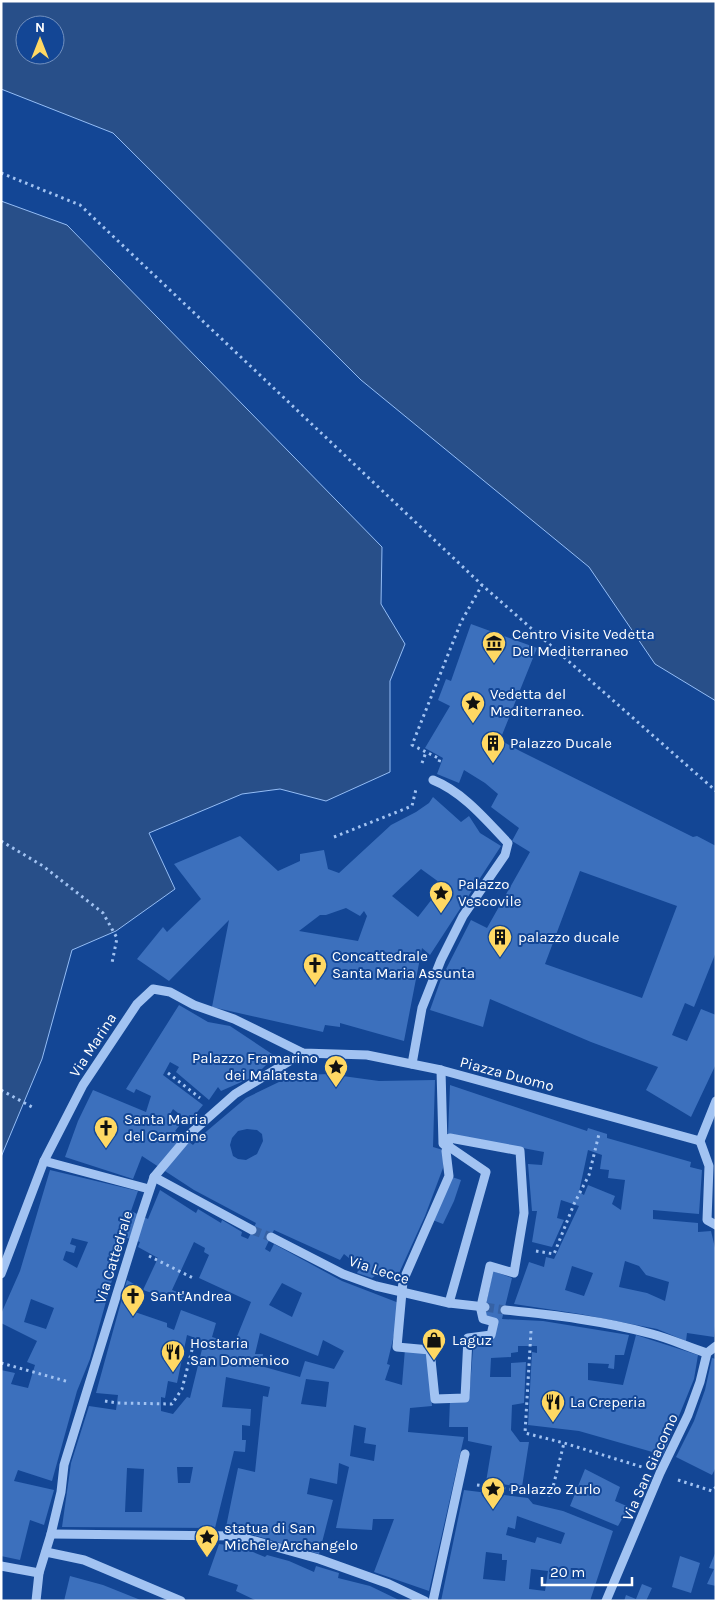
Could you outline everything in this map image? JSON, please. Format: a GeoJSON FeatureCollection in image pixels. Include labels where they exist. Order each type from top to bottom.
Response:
{"type":"FeatureCollection","features":[{"type":"Feature","properties":{"kind":"street"},"geometry":{"type":"LineString","coordinates":[[412,1064],[422,1008],[441,960],[463,916],[505,855],[508,843],[476,809],[433,780]]}},
{"type":"Feature","properties":{"kind":"street","name":"Via Marina"},"geometry":{"type":"LineString","coordinates":[[1,1274],[44,1161],[83,1085],[137,1004],[153,989],[170,992],[194,1006],[234,1019],[304,1052]]}},
{"type":"Feature","properties":{"kind":"street","name":"Piazza Duomo"},"geometry":{"type":"LineString","coordinates":[[304,1052],[367,1055],[441,1070],[700,1141]]}},
{"type":"Feature","properties":{"kind":"street","name":"Via Cattedrale"},"geometry":{"type":"LineString","coordinates":[[36,1601],[39,1573],[61,1492],[64,1465],[154,1177],[191,1133],[235,1094],[304,1052]]}},
{"type":"Feature","properties":{"kind":"street"},"geometry":{"type":"LineString","coordinates":[[441,1070],[442,1144],[448,1146],[486,1172],[449,1303]]}},
{"type":"Feature","properties":{"kind":"street"},"geometry":{"type":"LineString","coordinates":[[716,1101],[700,1141],[709,1166],[707,1220],[716,1225]]}},
{"type":"Feature","properties":{"kind":"street"},"geometry":{"type":"LineString","coordinates":[[450,1138],[520,1151],[524,1213],[514,1273],[490,1266],[483,1307],[483,1319],[494,1322],[491,1335],[468,1338],[465,1398],[435,1399],[430,1350],[397,1347],[402,1293],[403,1281],[449,1176],[446,1151],[450,1138]]}},
{"type":"Feature","properties":{"kind":"street"},"geometry":{"type":"LineString","coordinates":[[44,1161],[149,1189]]}},
{"type":"Feature","properties":{"kind":"street"},"geometry":{"type":"LineString","coordinates":[[154,1177],[252,1230]]}},
{"type":"Feature","properties":{"kind":"street","name":"Via Lecce"},"geometry":{"type":"LineString","coordinates":[[270,1237],[343,1274],[376,1286],[449,1303],[483,1307]]}},
{"type":"Feature","properties":{"kind":"street"},"geometry":{"type":"LineString","coordinates":[[504,1310],[634,1330],[707,1353],[716,1346]]}},
{"type":"Feature","properties":{"kind":"street","name":"Via San Giacomo"},"geometry":{"type":"LineString","coordinates":[[606,1601],[660,1473],[688,1415],[700,1382],[707,1353]]}},
{"type":"Feature","properties":{"kind":"street"},"geometry":{"type":"LineString","coordinates":[[433,1601],[465,1454]]}},
{"type":"Feature","properties":{"kind":"street"},"geometry":{"type":"LineString","coordinates":[[51,1534],[237,1536],[319,1559],[389,1584],[425,1601]]}},
{"type":"Feature","properties":{"kind":"street"},"geometry":{"type":"LineString","coordinates":[[46,1552],[84,1560],[181,1601]]}},
{"type":"Feature","properties":{"kind":"street"},"geometry":{"type":"LineString","coordinates":[[1,1566],[39,1573]]}},
{"type":"Feature","properties":{"kind":"path"},"geometry":{"type":"LineString","coordinates":[[1,173],[80,205],[482,585],[716,791]]}},
{"type":"Feature","properties":{"kind":"path"},"geometry":{"type":"LineString","coordinates":[[440,759],[412,745],[461,622],[482,585]]}},
{"type":"Feature","properties":{"kind":"path"},"geometry":{"type":"LineString","coordinates":[[421,766],[426,752]]}},
{"type":"Feature","properties":{"kind":"path"},"geometry":{"type":"LineString","coordinates":[[334,837],[412,806],[418,782]]}},
{"type":"Feature","properties":{"kind":"path"},"geometry":{"type":"LineString","coordinates":[[2,841],[43,866],[103,913],[117,938],[112,963]]}},
{"type":"Feature","properties":{"kind":"path"},"geometry":{"type":"LineString","coordinates":[[168,1073],[216,1111]]}},
{"type":"Feature","properties":{"kind":"path"},"geometry":{"type":"LineString","coordinates":[[1,1090],[32,1106]]}},
{"type":"Feature","properties":{"kind":"path"},"geometry":{"type":"LineString","coordinates":[[531,1250],[554,1254],[589,1175],[600,1130]]}},
{"type":"Feature","properties":{"kind":"path"},"geometry":{"type":"LineString","coordinates":[[131,1247],[193,1278]]}},
{"type":"Feature","properties":{"kind":"path"},"geometry":{"type":"LineString","coordinates":[[532,1313],[525,1433],[564,1443],[712,1491],[716,1487]]}},
{"type":"Feature","properties":{"kind":"path"},"geometry":{"type":"LineString","coordinates":[[85,1398],[117,1403],[172,1404],[182,1389],[194,1342]]}},
{"type":"Feature","properties":{"kind":"path"},"geometry":{"type":"LineString","coordinates":[[1,1362],[89,1387]]}},
{"type":"Feature","properties":{"kind":"path"},"geometry":{"type":"LineString","coordinates":[[460,1482],[551,1495],[564,1443]]}},
{"type":"Feature","properties":{"kind":"water"},"geometry":{"type":"Polygon","coordinates":[[[1,1],[716,1],[716,701],[655,664],[589,567],[361,380],[113,133],[1,89],[1,1]]]}},
{"type":"Feature","properties":{"kind":"water"},"geometry":{"type":"Polygon","coordinates":[[[1,201],[67,225],[382,547],[381,604],[405,644],[390,681],[390,772],[326,801],[280,789],[242,794],[149,833],[175,889],[116,931],[72,950],[42,1059],[1,1157],[1,201]]]}},
{"type":"Feature","properties":{"kind":"building","name":"palazzo ducale"},"geometry":{"type":"Polygon","coordinates":[[[471,624],[537,648],[500,740],[693,837],[697,836],[716,846],[716,952],[694,1007],[685,1003],[672,1035],[687,1041],[701,1009],[716,1015],[716,1064],[691,1117],[646,1090],[658,1067],[591,1042],[490,999],[483,1027],[430,1010],[441,979],[471,920],[487,928],[530,852],[512,841],[519,828],[491,807],[498,794],[485,783],[464,770],[459,783],[437,774],[443,758],[425,748],[450,706],[438,700],[446,679],[451,681],[471,624]],[[580,871],[545,964],[642,998],[677,906],[580,871]]]}},
{"type":"Feature","properties":{"kind":"building"},"geometry":{"type":"Polygon","coordinates":[[[433,797],[461,822],[469,816],[480,833],[501,846],[430,955],[422,948],[404,1041],[340,1023],[340,1027],[325,1025],[323,1032],[212,1007],[229,920],[169,981],[137,959],[163,927],[167,932],[201,899],[174,864],[240,836],[278,871],[300,861],[300,854],[324,850],[328,869],[339,873],[391,825],[429,803],[433,797]],[[421,869],[392,896],[418,917],[443,885],[421,869]],[[346,908],[326,915],[320,915],[299,931],[358,941],[367,916],[364,911],[360,916],[346,908]]]}},
{"type":"Feature","properties":{"kind":"building"},"geometry":{"type":"Polygon","coordinates":[[[179,1005],[208,1022],[230,1026],[275,1056],[255,1076],[221,1091],[218,1087],[209,1100],[176,1072],[179,1067],[170,1062],[163,1075],[203,1105],[189,1122],[173,1109],[167,1120],[179,1126],[175,1131],[193,1145],[246,1098],[281,1081],[281,1076],[328,1074],[379,1081],[435,1080],[433,1147],[443,1150],[443,1168],[425,1216],[395,1282],[379,1273],[372,1278],[357,1273],[360,1267],[344,1254],[340,1260],[274,1230],[265,1249],[270,1252],[274,1244],[342,1281],[399,1303],[396,1327],[387,1364],[390,1365],[385,1380],[402,1385],[405,1349],[429,1351],[432,1406],[410,1408],[408,1432],[464,1437],[429,1591],[374,1572],[394,1519],[373,1519],[372,1530],[336,1528],[349,1467],[339,1463],[337,1484],[310,1478],[307,1494],[333,1500],[319,1554],[226,1527],[238,1468],[255,1472],[263,1396],[268,1397],[270,1387],[226,1377],[222,1407],[251,1409],[250,1426],[242,1425],[242,1440],[246,1440],[245,1452],[234,1451],[215,1528],[62,1527],[71,1463],[89,1406],[116,1410],[118,1395],[96,1393],[127,1280],[141,1288],[132,1311],[167,1323],[167,1327],[174,1330],[181,1310],[216,1323],[212,1337],[234,1344],[251,1302],[199,1278],[209,1255],[204,1252],[205,1248],[194,1242],[172,1290],[185,1295],[181,1303],[143,1290],[158,1258],[138,1247],[140,1242],[124,1237],[90,1359],[77,1391],[52,1481],[18,1470],[14,1481],[54,1490],[44,1525],[30,1520],[20,1560],[1,1556],[1,1370],[15,1373],[11,1384],[28,1388],[35,1365],[27,1362],[37,1341],[1,1323],[1,1314],[20,1271],[50,1170],[138,1191],[131,1211],[148,1219],[160,1190],[196,1213],[198,1209],[221,1223],[222,1220],[242,1232],[241,1236],[248,1239],[256,1223],[194,1190],[142,1156],[133,1179],[65,1157],[78,1121],[93,1090],[146,1112],[151,1096],[136,1089],[134,1093],[126,1089],[179,1005]],[[247,1129],[238,1131],[232,1138],[230,1145],[233,1156],[246,1160],[257,1154],[263,1141],[262,1134],[257,1130],[247,1129]],[[72,1238],[70,1244],[76,1246],[74,1253],[66,1251],[63,1260],[77,1268],[88,1242],[72,1238]],[[282,1283],[269,1305],[292,1317],[302,1293],[282,1283]],[[31,1299],[24,1322],[46,1329],[54,1308],[31,1299]],[[260,1333],[255,1354],[263,1354],[261,1366],[300,1377],[305,1361],[334,1369],[344,1351],[323,1340],[318,1356],[260,1333]],[[187,1335],[177,1383],[168,1381],[165,1398],[161,1397],[161,1411],[173,1414],[187,1397],[190,1398],[204,1341],[187,1335]],[[306,1379],[301,1404],[326,1407],[329,1382],[306,1379]],[[354,1425],[350,1456],[374,1461],[376,1445],[364,1443],[366,1428],[354,1425]],[[177,1467],[178,1483],[190,1483],[193,1467],[177,1467]],[[127,1468],[125,1512],[142,1512],[144,1469],[127,1468]]]}},
{"type":"Feature","properties":{"kind":"building"},"geometry":{"type":"Polygon","coordinates":[[[450,1085],[587,1131],[588,1128],[607,1134],[607,1138],[691,1162],[690,1167],[702,1170],[699,1214],[653,1210],[653,1219],[698,1223],[698,1232],[711,1231],[716,1252],[714,1337],[687,1333],[686,1341],[657,1329],[580,1314],[514,1304],[529,1262],[544,1267],[546,1257],[554,1259],[579,1206],[561,1200],[557,1218],[564,1220],[552,1247],[532,1242],[537,1211],[532,1211],[528,1164],[542,1165],[544,1152],[448,1134],[450,1085]],[[588,1150],[579,1192],[584,1195],[588,1185],[615,1196],[612,1204],[621,1210],[625,1180],[608,1178],[609,1170],[600,1169],[602,1155],[588,1150]],[[625,1261],[619,1287],[647,1293],[665,1301],[669,1282],[646,1275],[639,1266],[625,1261]],[[572,1266],[565,1290],[584,1296],[593,1273],[572,1266]]]}},
{"type":"Feature","properties":{"kind":"building"},"geometry":{"type":"Polygon","coordinates":[[[449,1176],[461,1180],[443,1224],[430,1219],[449,1176]]]}},
{"type":"Feature","properties":{"kind":"building"},"geometry":{"type":"Polygon","coordinates":[[[493,1271],[512,1278],[502,1319],[543,1321],[629,1335],[624,1355],[615,1355],[614,1369],[608,1368],[609,1364],[588,1363],[588,1380],[623,1385],[636,1335],[698,1355],[694,1379],[663,1455],[579,1431],[528,1425],[532,1352],[537,1353],[537,1346],[518,1346],[518,1352],[511,1353],[511,1357],[491,1358],[490,1377],[511,1377],[511,1363],[526,1362],[524,1403],[512,1405],[511,1430],[520,1442],[529,1442],[522,1487],[486,1482],[492,1446],[468,1441],[468,1427],[449,1427],[450,1399],[469,1398],[474,1338],[492,1341],[494,1322],[483,1319],[493,1271]]]}},
{"type":"Feature","properties":{"kind":"building"},"geometry":{"type":"Polygon","coordinates":[[[712,1358],[716,1359],[716,1467],[712,1475],[676,1457],[694,1421],[705,1390],[712,1358]]]}},
{"type":"Feature","properties":{"kind":"building"},"geometry":{"type":"Polygon","coordinates":[[[585,1469],[620,1487],[615,1501],[629,1507],[618,1526],[570,1506],[585,1469]]]}},
{"type":"Feature","properties":{"kind":"building"},"geometry":{"type":"Polygon","coordinates":[[[464,1490],[528,1498],[533,1504],[563,1511],[613,1531],[590,1601],[441,1601],[464,1490]],[[517,1516],[515,1529],[508,1527],[506,1535],[535,1543],[537,1537],[561,1544],[565,1533],[517,1516]],[[486,1552],[483,1579],[505,1581],[507,1560],[502,1560],[502,1554],[486,1552]],[[531,1569],[529,1589],[545,1591],[548,1571],[531,1569]]]}},
{"type":"Feature","properties":{"kind":"building"},"geometry":{"type":"Polygon","coordinates":[[[219,1544],[241,1547],[265,1557],[267,1555],[289,1561],[314,1572],[316,1566],[339,1573],[338,1578],[370,1586],[401,1601],[257,1601],[236,1591],[238,1585],[208,1575],[219,1544]]]}},
{"type":"Feature","properties":{"kind":"building"},"geometry":{"type":"Polygon","coordinates":[[[716,1551],[716,1586],[707,1584],[714,1569],[709,1568],[716,1551]]]}},
{"type":"Feature","properties":{"kind":"building"},"geometry":{"type":"Polygon","coordinates":[[[680,1556],[700,1563],[691,1593],[672,1587],[680,1556]]]}},
{"type":"Feature","properties":{"kind":"building"},"geometry":{"type":"Polygon","coordinates":[[[70,1576],[103,1585],[143,1601],[64,1601],[70,1576]]]}},
{"type":"Feature","properties":{"kind":"building"},"geometry":{"type":"Polygon","coordinates":[[[642,1584],[652,1588],[646,1601],[624,1601],[626,1595],[636,1599],[642,1584]]]}},
{"type":"Feature","properties":{"kind":"tunnel"},"geometry":{"type":"LineString","coordinates":[[252,1230],[271,1237]]}},
{"type":"Feature","properties":{"kind":"tunnel"},"geometry":{"type":"LineString","coordinates":[[485,1307],[505,1310]]}},
{"type":"Feature","properties":{"kind":"place","name":"Centro Visite Vedetta Del Mediterraneo"},"geometry":{"type":"Point","coordinates":[494,664]}},
{"type":"Feature","properties":{"kind":"place","name":"Vedetta del Mediterraneo."},"geometry":{"type":"Point","coordinates":[473,724]}},
{"type":"Feature","properties":{"kind":"place","name":"Palazzo Ducale"},"geometry":{"type":"Point","coordinates":[493,764]}},
{"type":"Feature","properties":{"kind":"place","name":"Palazzo Vescovile"},"geometry":{"type":"Point","coordinates":[441,914]}},
{"type":"Feature","properties":{"kind":"place","name":"palazzo ducale"},"geometry":{"type":"Point","coordinates":[500,958]}},
{"type":"Feature","properties":{"kind":"place","name":"Concattedrale Santa Maria Assunta"},"geometry":{"type":"Point","coordinates":[315,986]}},
{"type":"Feature","properties":{"kind":"place","name":"Palazzo Framarino dei Malatesta"},"geometry":{"type":"Point","coordinates":[336,1088]}},
{"type":"Feature","properties":{"kind":"place","name":"Santa Maria del Carmine"},"geometry":{"type":"Point","coordinates":[106,1149]}},
{"type":"Feature","properties":{"kind":"place","name":"Sant'Andrea"},"geometry":{"type":"Point","coordinates":[133,1317]}},
{"type":"Feature","properties":{"kind":"place","name":"Laguz"},"geometry":{"type":"Point","coordinates":[434,1361]}},
{"type":"Feature","properties":{"kind":"place","name":"Hostaria San Domenico"},"geometry":{"type":"Point","coordinates":[173,1373]}},
{"type":"Feature","properties":{"kind":"place","name":"La Creperia"},"geometry":{"type":"Point","coordinates":[553,1423]}},
{"type":"Feature","properties":{"kind":"place","name":"Palazzo Zurlo"},"geometry":{"type":"Point","coordinates":[493,1510]}},
{"type":"Feature","properties":{"kind":"place","name":"statua di San Michele Archangelo"},"geometry":{"type":"Point","coordinates":[207,1558]}}]}
